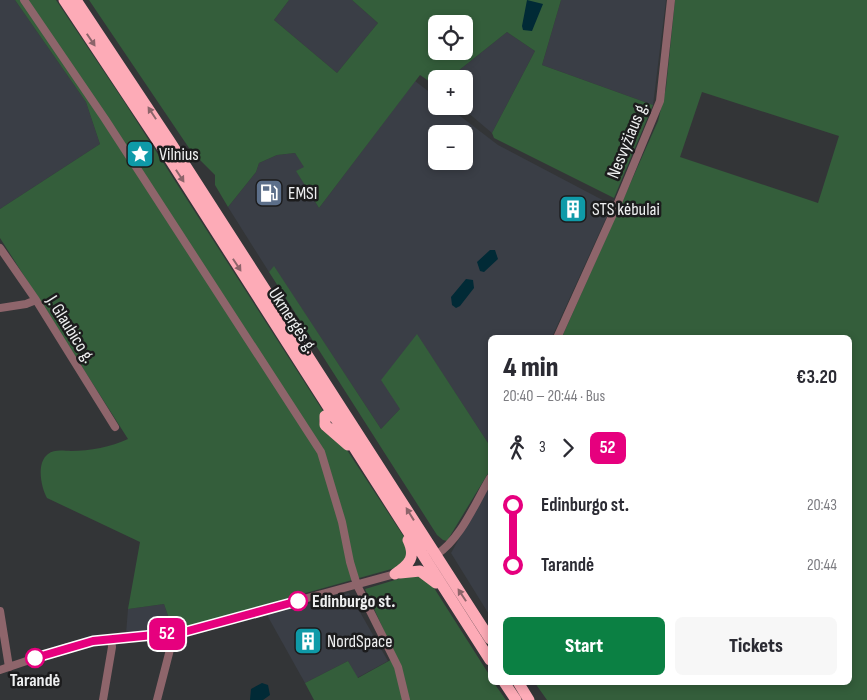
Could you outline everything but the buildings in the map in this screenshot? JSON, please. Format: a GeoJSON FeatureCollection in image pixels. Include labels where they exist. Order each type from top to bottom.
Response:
{"type":"FeatureCollection","features":[{"type":"Feature","properties":{"kind":"highway","name":"Ukmergės g."},"geometry":{"type":"LineString","coordinates":[[64,0],[167,155],[332,412]]}},
{"type":"Feature","properties":{"kind":"highway","name":"Ukmergės g."},"geometry":{"type":"LineString","coordinates":[[76,0],[360,435],[488,636]]}},
{"type":"Feature","properties":{"kind":"highway"},"geometry":{"type":"LineString","coordinates":[[360,435],[341,416],[332,412],[325,416],[325,425],[357,452],[488,657]]}},
{"type":"Feature","properties":{"kind":"highway"},"geometry":{"type":"LineString","coordinates":[[395,574],[409,564],[412,556],[400,521]]}},
{"type":"Feature","properties":{"kind":"highway"},"geometry":{"type":"LineString","coordinates":[[395,574],[420,571],[447,593]]}},
{"type":"Feature","properties":{"kind":"highway"},"geometry":{"type":"LineString","coordinates":[[506,685],[516,700]]}},
{"type":"Feature","properties":{"kind":"highway"},"geometry":{"type":"LineString","coordinates":[[520,685],[529,700]]}},
{"type":"Feature","properties":{"kind":"street"},"geometry":{"type":"LineString","coordinates":[[24,0],[105,119],[321,452],[342,522],[357,585],[398,666],[406,700]]}},
{"type":"Feature","properties":{"kind":"street","name":"Nesvyžiaus g."},"geometry":{"type":"LineString","coordinates":[[558,335],[617,205],[660,101],[671,0]]}},
{"type":"Feature","properties":{"kind":"street","name":"J. Glaubico g."},"geometry":{"type":"LineString","coordinates":[[0,248],[36,300],[115,427]]}},
{"type":"Feature","properties":{"kind":"street"},"geometry":{"type":"LineString","coordinates":[[0,308],[26,304],[36,300]]}},
{"type":"Feature","properties":{"kind":"street"},"geometry":{"type":"LineString","coordinates":[[436,555],[446,549],[454,539],[488,481]]}},
{"type":"Feature","properties":{"kind":"street"},"geometry":{"type":"LineString","coordinates":[[0,670],[65,648],[111,639],[174,634],[395,574]]}},
{"type":"Feature","properties":{"kind":"street"},"geometry":{"type":"LineString","coordinates":[[0,611],[9,667]]}},
{"type":"Feature","properties":{"kind":"street"},"geometry":{"type":"LineString","coordinates":[[157,700],[174,634]]}},
{"type":"Feature","properties":{"kind":"street"},"geometry":{"type":"LineString","coordinates":[[103,700],[112,647],[111,639]]}},
{"type":"Feature","properties":{"kind":"shaded area"},"geometry":{"type":"Polygon","coordinates":[[[0,0],[15,0],[86,102],[100,144],[0,209],[0,0]]]}},
{"type":"Feature","properties":{"kind":"shaded area"},"geometry":{"type":"Polygon","coordinates":[[[289,0],[352,0],[378,23],[337,73],[274,20],[289,0]]]}},
{"type":"Feature","properties":{"kind":"shaded area"},"geometry":{"type":"Polygon","coordinates":[[[561,0],[666,0],[653,105],[542,65],[561,0]]]}},
{"type":"Feature","properties":{"kind":"shaded area"},"geometry":{"type":"Polygon","coordinates":[[[507,32],[535,51],[492,133],[471,115],[473,115],[473,70],[459,70],[507,32]]]}},
{"type":"Feature","properties":{"kind":"shaded area"},"geometry":{"type":"Polygon","coordinates":[[[415,81],[428,91],[428,115],[459,115],[472,125],[428,125],[428,170],[473,170],[473,126],[498,145],[612,205],[553,335],[488,335],[488,443],[417,335],[400,409],[381,429],[274,267],[269,272],[228,207],[256,172],[259,163],[277,155],[295,153],[305,167],[297,172],[319,208],[415,81]]]}},
{"type":"Feature","properties":{"kind":"shaded area"},"geometry":{"type":"Polygon","coordinates":[[[488,488],[488,613],[451,553],[488,488]]]}},
{"type":"Feature","properties":{"kind":"shaded area"},"geometry":{"type":"Polygon","coordinates":[[[349,593],[388,661],[357,678],[348,661],[305,683],[267,615],[349,593]]]}},
{"type":"Feature","properties":{"kind":"shaded area"},"geometry":{"type":"Polygon","coordinates":[[[164,604],[173,630],[126,634],[128,609],[164,604]]]}},
{"type":"Feature","properties":{"kind":"green space"},"geometry":{"type":"Polygon","coordinates":[[[15,0],[56,0],[125,103],[323,411],[319,421],[322,430],[345,447],[410,546],[410,557],[395,568],[173,630],[164,604],[128,609],[140,542],[47,498],[43,488],[41,469],[44,458],[50,452],[100,448],[128,439],[0,238],[0,209],[100,144],[86,102],[15,0]]]}},
{"type":"Feature","properties":{"kind":"green space"},"geometry":{"type":"Polygon","coordinates":[[[89,0],[289,0],[274,20],[337,73],[378,23],[352,0],[561,0],[542,65],[653,105],[614,198],[494,138],[492,133],[535,51],[507,32],[473,59],[473,15],[428,15],[428,60],[472,60],[459,70],[428,70],[428,80],[420,75],[319,208],[296,171],[304,167],[295,153],[277,155],[259,163],[256,172],[228,207],[215,185],[215,175],[191,151],[89,0]]]}},
{"type":"Feature","properties":{"kind":"green space"},"geometry":{"type":"Polygon","coordinates":[[[675,0],[867,0],[867,700],[547,700],[536,685],[852,685],[852,335],[563,335],[658,121],[666,88],[675,0]],[[702,92],[680,157],[818,203],[839,136],[702,92]]]}},
{"type":"Feature","properties":{"kind":"green space"},"geometry":{"type":"Polygon","coordinates":[[[274,266],[381,429],[400,409],[381,380],[417,334],[488,443],[488,473],[447,541],[437,535],[269,272],[274,266]]]}},
{"type":"Feature","properties":{"kind":"green space"},"geometry":{"type":"Polygon","coordinates":[[[415,574],[429,580],[488,673],[488,685],[495,685],[506,700],[314,700],[305,683],[348,661],[358,678],[396,657],[365,589],[415,574]]]}},
{"type":"Feature","properties":{"kind":"water"},"geometry":{"type":"Polygon","coordinates":[[[527,0],[543,4],[532,31],[523,30],[522,26],[527,0]]]}},
{"type":"Feature","properties":{"kind":"water"},"geometry":{"type":"Polygon","coordinates":[[[490,250],[495,250],[498,259],[484,272],[480,271],[477,262],[490,250]]]}},
{"type":"Feature","properties":{"kind":"water"},"geometry":{"type":"Polygon","coordinates":[[[466,279],[473,280],[474,288],[460,306],[456,308],[452,305],[451,297],[466,279]]]}},
{"type":"Feature","properties":{"kind":"water"},"geometry":{"type":"Polygon","coordinates":[[[262,683],[268,685],[270,695],[263,700],[250,700],[251,689],[262,683]]]}},
{"type":"Feature","properties":{"kind":"bus line","name":"52"},"geometry":{"type":"LineString","coordinates":[[35,658],[93,641],[184,632],[298,601]]}},
{"type":"Feature","properties":{"kind":"place","name":"Vilnius"},"geometry":{"type":"Point","coordinates":[140,154]}},
{"type":"Feature","properties":{"kind":"place","name":"EMSI"},"geometry":{"type":"Point","coordinates":[269,193]}},
{"type":"Feature","properties":{"kind":"place","name":"STS kėbulai"},"geometry":{"type":"Point","coordinates":[573,209]}},
{"type":"Feature","properties":{"kind":"place","name":"Edinburgo st."},"geometry":{"type":"Point","coordinates":[298,601]}},
{"type":"Feature","properties":{"kind":"place","name":"NordSpace"},"geometry":{"type":"Point","coordinates":[308,641]}},
{"type":"Feature","properties":{"kind":"place","name":"Tarandė"},"geometry":{"type":"Point","coordinates":[35,658]}}]}
